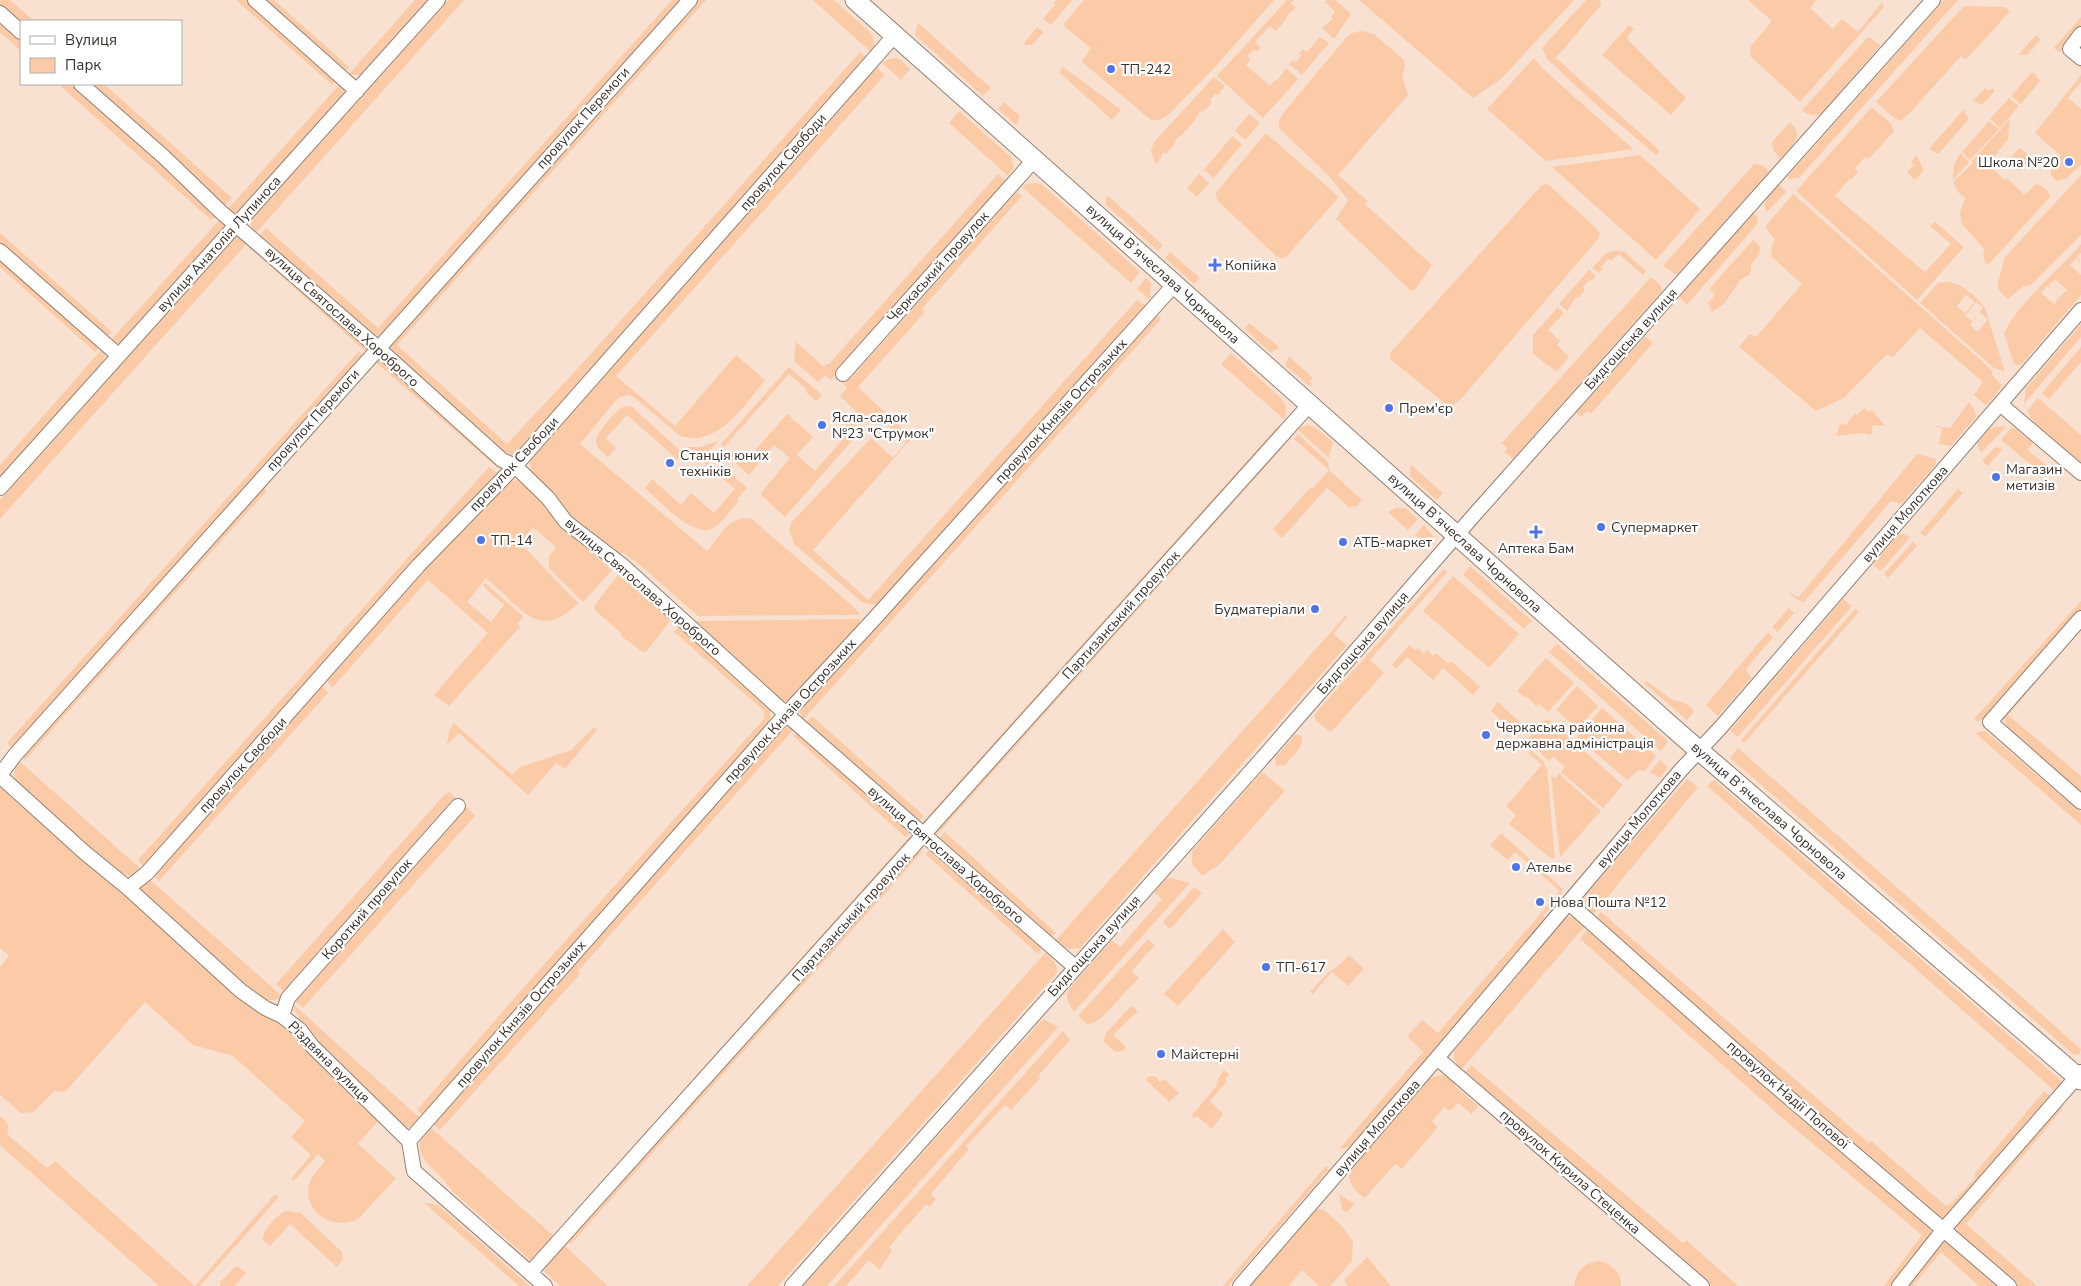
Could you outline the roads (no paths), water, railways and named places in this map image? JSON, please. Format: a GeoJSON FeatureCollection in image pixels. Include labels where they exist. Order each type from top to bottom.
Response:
{"type":"FeatureCollection","features":[{"type":"Feature","properties":{"kind":"main road","name":"вулиця Вʼячеслава Чорновола"},"geometry":{"type":"LineString","coordinates":[[855,0],[1699,750],[2080,1076]]}},
{"type":"Feature","properties":{"kind":"street"},"geometry":{"type":"LineString","coordinates":[[255,0],[357,91]]}},
{"type":"Feature","properties":{"kind":"street","name":"вулиця Анатолія Лупиноса"},"geometry":{"type":"LineString","coordinates":[[0,486],[438,0]]}},
{"type":"Feature","properties":{"kind":"street","name":"провулок Перемоги"},"geometry":{"type":"LineString","coordinates":[[0,776],[15,755],[690,0]]}},
{"type":"Feature","properties":{"kind":"street","name":"Бидгощська вулиця"},"geometry":{"type":"LineString","coordinates":[[792,1286],[1933,0]]}},
{"type":"Feature","properties":{"kind":"street"},"geometry":{"type":"LineString","coordinates":[[0,13],[20,31]]}},
{"type":"Feature","properties":{"kind":"street"},"geometry":{"type":"LineString","coordinates":[[2081,34],[2070,49],[2081,58]]}},
{"type":"Feature","properties":{"kind":"street","name":"провулок Свободи"},"geometry":{"type":"LineString","coordinates":[[128,888],[147,873],[418,566],[516,466],[894,36]]}},
{"type":"Feature","properties":{"kind":"street","name":"вулиця Святослава Хороброго"},"geometry":{"type":"LineString","coordinates":[[82,85],[164,157],[221,212],[378,348],[502,460],[516,466],[548,498],[566,522],[622,564],[786,714],[1075,967]]}},
{"type":"Feature","properties":{"kind":"street","name":"Черкаський провулок"},"geometry":{"type":"LineString","coordinates":[[843,374],[1034,160]]}},
{"type":"Feature","properties":{"kind":"street"},"geometry":{"type":"LineString","coordinates":[[0,251],[118,355]]}},
{"type":"Feature","properties":{"kind":"street","name":"провулок Князів Острозьких"},"geometry":{"type":"LineString","coordinates":[[409,1141],[786,714],[1174,285]]}},
{"type":"Feature","properties":{"kind":"street","name":"вулиця Молоткова"},"geometry":{"type":"LineString","coordinates":[[1240,1286],[1699,750],[2081,310]]}},
{"type":"Feature","properties":{"kind":"street","name":"Партизанський провулок"},"geometry":{"type":"LineString","coordinates":[[530,1273],[1310,404]]}},
{"type":"Feature","properties":{"kind":"street"},"geometry":{"type":"LineString","coordinates":[[2000,404],[2081,473]]}},
{"type":"Feature","properties":{"kind":"street"},"geometry":{"type":"LineString","coordinates":[[2081,618],[1990,722],[2081,802]]}},
{"type":"Feature","properties":{"kind":"street","name":"Різдвяна вулиця"},"geometry":{"type":"LineString","coordinates":[[0,776],[84,852],[128,888],[240,991],[264,1008],[282,1016],[300,1030],[312,1046],[409,1141]]}},
{"type":"Feature","properties":{"kind":"street","name":"Короткий провулок"},"geometry":{"type":"LineString","coordinates":[[282,1016],[288,998],[458,806]]}},
{"type":"Feature","properties":{"kind":"street","name":"провулок Надії Попової"},"geometry":{"type":"LineString","coordinates":[[1568,903],[1766,1078],[2009,1286]]}},
{"type":"Feature","properties":{"kind":"street","name":"провулок Кирила Стеценка"},"geometry":{"type":"LineString","coordinates":[[1437,1058],[1702,1286]]}},
{"type":"Feature","properties":{"kind":"street"},"geometry":{"type":"LineString","coordinates":[[1899,1286],[1944,1229],[2080,1076]]}},
{"type":"Feature","properties":{"kind":"street"},"geometry":{"type":"LineString","coordinates":[[409,1141],[414,1171],[545,1286]]}},
{"type":"Feature","properties":{"kind":"place","name":"ТП-242"},"geometry":{"type":"Point","coordinates":[1111,69]}},
{"type":"Feature","properties":{"kind":"place","name":"Школа №20"},"geometry":{"type":"Point","coordinates":[2069,162]}},
{"type":"Feature","properties":{"kind":"place","name":"Копійка"},"geometry":{"type":"Point","coordinates":[1215,265]}},
{"type":"Feature","properties":{"kind":"place","name":"Прем'єр"},"geometry":{"type":"Point","coordinates":[1389,408]}},
{"type":"Feature","properties":{"kind":"place","name":"Ясла-садок №23 \"Струмок\""},"geometry":{"type":"Point","coordinates":[822,425]}},
{"type":"Feature","properties":{"kind":"place","name":"Станція юних техніків"},"geometry":{"type":"Point","coordinates":[670,463]}},
{"type":"Feature","properties":{"kind":"place","name":"Магазин метизів"},"geometry":{"type":"Point","coordinates":[1996,477]}},
{"type":"Feature","properties":{"kind":"place","name":"Супермаркет"},"geometry":{"type":"Point","coordinates":[1601,527]}},
{"type":"Feature","properties":{"kind":"place","name":"Аптека Бам"},"geometry":{"type":"Point","coordinates":[1536,532]}},
{"type":"Feature","properties":{"kind":"place","name":"ТП-14"},"geometry":{"type":"Point","coordinates":[481,540]}},
{"type":"Feature","properties":{"kind":"place","name":"АТБ-маркет"},"geometry":{"type":"Point","coordinates":[1343,542]}},
{"type":"Feature","properties":{"kind":"place","name":"Будматеріали"},"geometry":{"type":"Point","coordinates":[1315,609]}},
{"type":"Feature","properties":{"kind":"place","name":"Черкаська районна державна адміністрація"},"geometry":{"type":"Point","coordinates":[1486,735]}},
{"type":"Feature","properties":{"kind":"place","name":"Ательє"},"geometry":{"type":"Point","coordinates":[1516,867]}},
{"type":"Feature","properties":{"kind":"place","name":"Нова Пошта №12"},"geometry":{"type":"Point","coordinates":[1540,902]}},
{"type":"Feature","properties":{"kind":"place","name":"ТП-617"},"geometry":{"type":"Point","coordinates":[1266,967]}},
{"type":"Feature","properties":{"kind":"place","name":"Майстерні"},"geometry":{"type":"Point","coordinates":[1161,1054]}}]}
